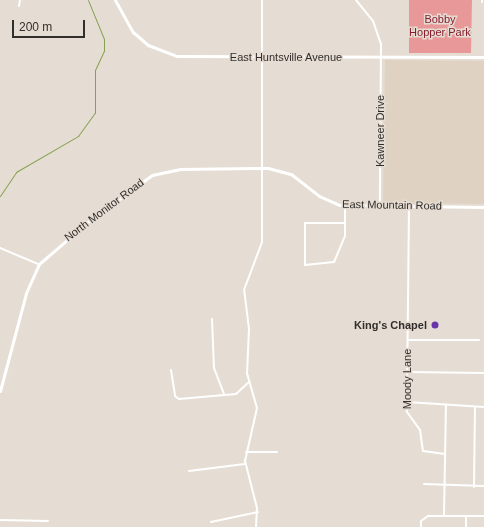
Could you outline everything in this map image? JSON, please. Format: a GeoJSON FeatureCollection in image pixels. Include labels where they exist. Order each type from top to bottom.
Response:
{"type":"FeatureCollection","features":[{"type":"Feature","properties":{"kind":"street"},"geometry":{"type":"LineString","coordinates":[[19,6],[20,0]]}},
{"type":"Feature","properties":{"kind":"street","name":"East Huntsville Avenue"},"geometry":{"type":"LineString","coordinates":[[115,0],[133,32],[161,51],[177,56],[484,57]]}},
{"type":"Feature","properties":{"kind":"street"},"geometry":{"type":"LineString","coordinates":[[256,527],[258,512],[245,464],[246,452],[257,411],[249,382],[246,353],[249,329],[244,290],[262,242],[262,0]]}},
{"type":"Feature","properties":{"kind":"street","name":"Kawneer Drive"},"geometry":{"type":"LineString","coordinates":[[356,0],[379,32],[381,57],[380,206]]}},
{"type":"Feature","properties":{"kind":"street","name":"East Mountain Road"},"geometry":{"type":"LineString","coordinates":[[262,168],[290,174],[327,201],[345,206],[484,207]]}},
{"type":"Feature","properties":{"kind":"street","name":"North Monitor Road"},"geometry":{"type":"LineString","coordinates":[[0,391],[26,293],[40,264],[83,225],[152,175],[180,169],[262,168]]}},
{"type":"Feature","properties":{"kind":"street"},"geometry":{"type":"LineString","coordinates":[[345,206],[345,223],[344,240],[332,264],[305,266],[305,223],[345,223]]}},
{"type":"Feature","properties":{"kind":"street","name":"Moody Lane"},"geometry":{"type":"LineString","coordinates":[[409,206],[407,340],[408,416],[420,430],[423,451],[445,454]]}},
{"type":"Feature","properties":{"kind":"street"},"geometry":{"type":"LineString","coordinates":[[0,248],[40,264]]}},
{"type":"Feature","properties":{"kind":"street"},"geometry":{"type":"LineString","coordinates":[[212,319],[214,368],[224,394]]}},
{"type":"Feature","properties":{"kind":"street"},"geometry":{"type":"LineString","coordinates":[[407,340],[479,340]]}},
{"type":"Feature","properties":{"kind":"street"},"geometry":{"type":"LineString","coordinates":[[171,370],[176,398],[241,392],[249,382]]}},
{"type":"Feature","properties":{"kind":"street"},"geometry":{"type":"LineString","coordinates":[[407,372],[484,373]]}},
{"type":"Feature","properties":{"kind":"street"},"geometry":{"type":"LineString","coordinates":[[407,402],[446,406],[484,407]]}},
{"type":"Feature","properties":{"kind":"street"},"geometry":{"type":"LineString","coordinates":[[444,516],[446,406]]}},
{"type":"Feature","properties":{"kind":"street"},"geometry":{"type":"LineString","coordinates":[[474,487],[475,406]]}},
{"type":"Feature","properties":{"kind":"street"},"geometry":{"type":"LineString","coordinates":[[246,452],[277,452]]}},
{"type":"Feature","properties":{"kind":"street"},"geometry":{"type":"LineString","coordinates":[[189,471],[245,464]]}},
{"type":"Feature","properties":{"kind":"street"},"geometry":{"type":"LineString","coordinates":[[424,484],[444,487],[484,486]]}},
{"type":"Feature","properties":{"kind":"street"},"geometry":{"type":"LineString","coordinates":[[211,522],[258,512]]}},
{"type":"Feature","properties":{"kind":"street"},"geometry":{"type":"LineString","coordinates":[[466,516],[466,527]]}},
{"type":"Feature","properties":{"kind":"street"},"geometry":{"type":"LineString","coordinates":[[420,527],[425,517],[484,516]]}},
{"type":"Feature","properties":{"kind":"street"},"geometry":{"type":"LineString","coordinates":[[0,520],[48,521]]}},
{"type":"Feature","properties":{"kind":"shaded area"},"geometry":{"type":"Polygon","coordinates":[[[385,60],[484,61],[484,204],[383,203],[385,60]]]}},
{"type":"Feature","properties":{"kind":"green space","name":"Bobby Hopper Park"},"geometry":{"type":"Polygon","coordinates":[[[409,0],[472,0],[471,53],[409,53],[409,0]]]}},
{"type":"Feature","properties":{"kind":"waterway"},"geometry":{"type":"LineString","coordinates":[[0,196],[16,172],[78,136],[95,113],[95,70],[104,51],[104,39],[88,0]]}},
{"type":"Feature","properties":{"kind":"place","name":"King's Chapel"},"geometry":{"type":"Point","coordinates":[435,325]}}]}
